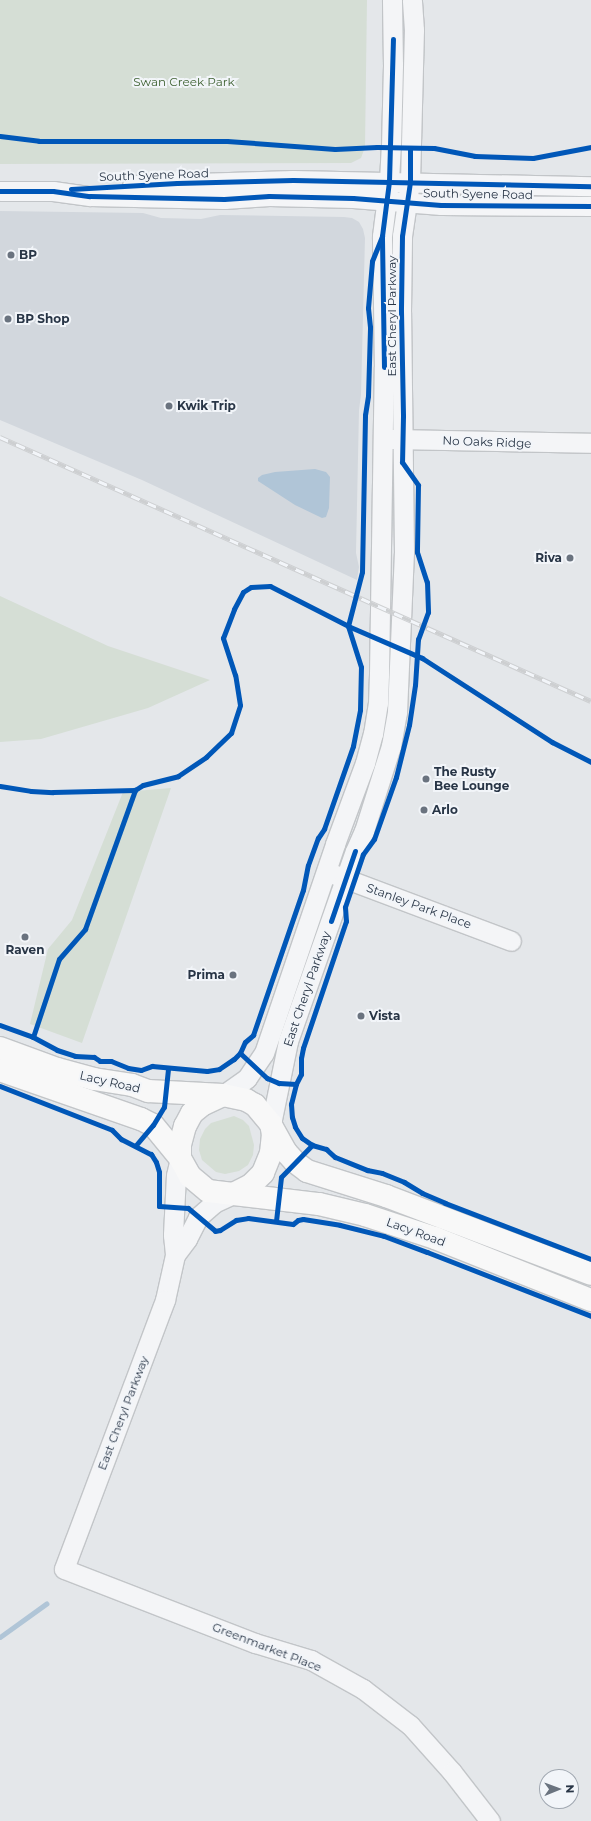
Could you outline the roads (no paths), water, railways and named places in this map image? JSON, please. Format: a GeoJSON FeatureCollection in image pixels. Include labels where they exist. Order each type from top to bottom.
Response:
{"type":"FeatureCollection","features":[{"type":"Feature","properties":{"kind":"main road","name":"Lacy Road"},"geometry":{"type":"LineString","coordinates":[[0,1048],[57,1069],[94,1079],[132,1085],[148,1091],[224,1095]]}},
{"type":"Feature","properties":{"kind":"main road","name":"Lacy Road"},"geometry":{"type":"LineString","coordinates":[[0,1070],[141,1119],[153,1125],[180,1158]]}},
{"type":"Feature","properties":{"kind":"main road"},"geometry":{"type":"LineString","coordinates":[[224,1095],[246,1100],[254,1105],[271,1124],[273,1134],[271,1153],[263,1173],[251,1186],[233,1194],[208,1191],[190,1176],[180,1158],[182,1135],[192,1113],[202,1105],[224,1095]]}},
{"type":"Feature","properties":{"kind":"main road","name":"Lacy Road"},"geometry":{"type":"LineString","coordinates":[[271,1124],[286,1152],[295,1162],[307,1171],[394,1199],[591,1274]]}},
{"type":"Feature","properties":{"kind":"main road","name":"Lacy Road"},"geometry":{"type":"LineString","coordinates":[[233,1194],[318,1204],[373,1217],[435,1238],[591,1300]]}},
{"type":"Feature","properties":{"kind":"street","name":"East Cheryl Parkway"},"geometry":{"type":"LineString","coordinates":[[224,1095],[248,1078],[264,1053],[326,871],[365,763],[373,734],[378,703],[384,367],[382,236],[389,181],[393,65],[392,0]]}},
{"type":"Feature","properties":{"kind":"street","name":"East Cheryl Parkway"},"geometry":{"type":"LineString","coordinates":[[271,1124],[288,1041],[345,878],[364,831],[391,746],[397,712],[404,552],[401,281],[402,236],[410,182],[414,30],[412,0]]}},
{"type":"Feature","properties":{"kind":"street","name":"South Syene Road"},"geometry":{"type":"LineString","coordinates":[[0,191],[53,191],[178,183],[293,180],[591,186]]}},
{"type":"Feature","properties":{"kind":"street","name":"South Syene Road"},"geometry":{"type":"LineString","coordinates":[[53,191],[96,196],[224,199],[269,196],[353,198],[441,205],[591,206]]}},
{"type":"Feature","properties":{"kind":"street","name":"No Oaks Ridge"},"geometry":{"type":"LineString","coordinates":[[383,438],[591,443]]}},
{"type":"Feature","properties":{"kind":"street","name":"Stanley Park Place"},"geometry":{"type":"LineString","coordinates":[[326,871],[511,941]]}},
{"type":"Feature","properties":{"kind":"street","name":"East Cheryl Parkway"},"geometry":{"type":"LineString","coordinates":[[64,1569],[159,1319],[175,1255],[173,1235],[176,1175],[180,1158]]}},
{"type":"Feature","properties":{"kind":"street","name":"East Cheryl Parkway"},"geometry":{"type":"LineString","coordinates":[[175,1255],[187,1239],[198,1217],[214,1203],[233,1194]]}},
{"type":"Feature","properties":{"kind":"street","name":"Greenmarket Place"},"geometry":{"type":"LineString","coordinates":[[64,1569],[255,1643],[310,1660],[363,1689],[410,1725],[452,1772],[490,1821]]}},
{"type":"Feature","properties":{"kind":"water"},"geometry":{"type":"Polygon","coordinates":[[[315,469],[326,472],[330,477],[329,508],[326,517],[322,518],[295,505],[258,481],[258,478],[262,475],[275,472],[315,469]]]}},
{"type":"Feature","properties":{"kind":"waterway"},"geometry":{"type":"LineString","coordinates":[[0,1637],[46,1604]]}},
{"type":"Feature","properties":{"kind":"railway"},"geometry":{"type":"LineString","coordinates":[[0,437],[591,701]]}},
{"type":"Feature","properties":{"kind":"place","name":"BP"},"geometry":{"type":"Point","coordinates":[11,255]}},
{"type":"Feature","properties":{"kind":"place","name":"BP Shop"},"geometry":{"type":"Point","coordinates":[8,319]}},
{"type":"Feature","properties":{"kind":"place","name":"Kwik Trip"},"geometry":{"type":"Point","coordinates":[169,406]}},
{"type":"Feature","properties":{"kind":"place","name":"Riva"},"geometry":{"type":"Point","coordinates":[570,558]}},
{"type":"Feature","properties":{"kind":"place","name":"The Rusty Bee Lounge"},"geometry":{"type":"Point","coordinates":[426,779]}},
{"type":"Feature","properties":{"kind":"place","name":"Arlo"},"geometry":{"type":"Point","coordinates":[424,810]}},
{"type":"Feature","properties":{"kind":"place","name":"Raven"},"geometry":{"type":"Point","coordinates":[25,937]}},
{"type":"Feature","properties":{"kind":"place","name":"Prima"},"geometry":{"type":"Point","coordinates":[233,975]}},
{"type":"Feature","properties":{"kind":"place","name":"Vista"},"geometry":{"type":"Point","coordinates":[361,1016]}},
{"type":"Feature","properties":{"kind":"park label","name":"Swan Creek Park"},"geometry":{"type":"Point","coordinates":[184,82]}}]}
